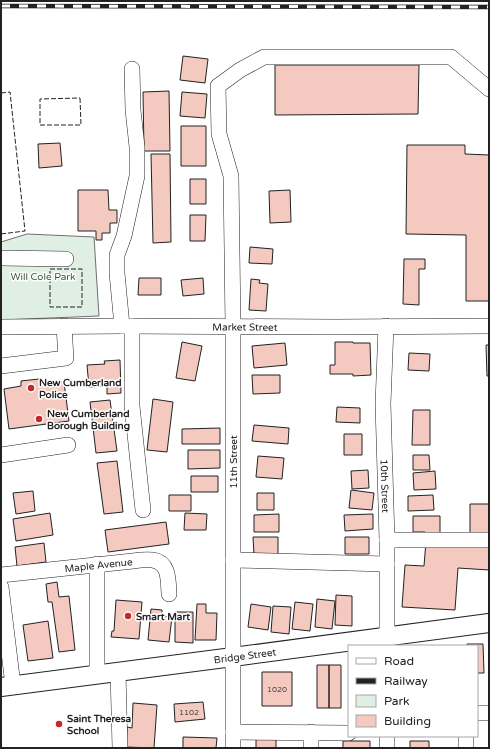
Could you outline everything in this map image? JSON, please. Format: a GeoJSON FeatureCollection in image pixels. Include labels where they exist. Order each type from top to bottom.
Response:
{"type":"FeatureCollection","features":[{"type":"Feature","properties":{"kind":"main road","name":"Bridge Street"},"geometry":{"type":"LineString","coordinates":[[348,645],[387,641],[489,622]]}},
{"type":"Feature","properties":{"kind":"main road","name":"Bridge Street"},"geometry":{"type":"LineString","coordinates":[[7,686],[233,657],[348,645]]}},
{"type":"Feature","properties":{"kind":"street","name":"11th Street"},"geometry":{"type":"LineString","coordinates":[[233,748],[233,326],[231,176],[219,134],[218,86],[240,70],[264,57],[451,57],[489,89]]}},
{"type":"Feature","properties":{"kind":"street"},"geometry":{"type":"LineString","coordinates":[[132,70],[133,110],[137,147],[137,176],[124,236],[117,255],[117,273],[127,326],[132,406],[143,510]]}},
{"type":"Feature","properties":{"kind":"street"},"geometry":{"type":"LineString","coordinates":[[1,258],[66,259]]}},
{"type":"Feature","properties":{"kind":"street"},"geometry":{"type":"LineString","coordinates":[[1,366],[66,358],[64,326]]}},
{"type":"Feature","properties":{"kind":"street","name":"10th Street"},"geometry":{"type":"LineString","coordinates":[[386,326],[384,404],[387,540],[387,641]]}},
{"type":"Feature","properties":{"kind":"street","name":"Market Street"},"geometry":{"type":"LineString","coordinates":[[1,327],[489,326]]}},
{"type":"Feature","properties":{"kind":"street"},"geometry":{"type":"LineString","coordinates":[[1,455],[68,444]]}},
{"type":"Feature","properties":{"kind":"street"},"geometry":{"type":"LineString","coordinates":[[387,540],[489,540]]}},
{"type":"Feature","properties":{"kind":"street","name":"Maple Avenue"},"geometry":{"type":"LineString","coordinates":[[1,575],[98,564],[153,560],[161,563],[166,568],[169,594]]}},
{"type":"Feature","properties":{"kind":"street"},"geometry":{"type":"LineString","coordinates":[[233,560],[387,564]]}},
{"type":"Feature","properties":{"kind":"street"},"geometry":{"type":"LineString","coordinates":[[96,675],[98,564]]}},
{"type":"Feature","properties":{"kind":"street"},"geometry":{"type":"LineString","coordinates":[[1,587],[7,686]]}},
{"type":"Feature","properties":{"kind":"street"},"geometry":{"type":"LineString","coordinates":[[118,672],[120,748]]}},
{"type":"Feature","properties":{"kind":"street"},"geometry":{"type":"LineString","coordinates":[[478,713],[489,713]]}},
{"type":"Feature","properties":{"kind":"street"},"geometry":{"type":"LineString","coordinates":[[232,732],[348,733]]}},
{"type":"Feature","properties":{"kind":"street"},"geometry":{"type":"LineString","coordinates":[[311,748],[312,732]]}},
{"type":"Feature","properties":{"kind":"street"},"geometry":{"type":"LineString","coordinates":[[387,737],[387,748]]}},
{"type":"Feature","properties":{"kind":"street"},"geometry":{"type":"LineString","coordinates":[[466,737],[466,748]]}},
{"type":"Feature","properties":{"kind":"green space","name":"Will Cole Park"},"geometry":{"type":"Polygon","coordinates":[[[27,234],[94,237],[99,316],[1,320],[1,242],[27,234]]]}},
{"type":"Feature","properties":{"kind":"building"},"geometry":{"type":"Polygon","coordinates":[[[183,56],[208,59],[205,83],[180,80],[183,56]]]}},
{"type":"Feature","properties":{"kind":"building"},"geometry":{"type":"Polygon","coordinates":[[[275,65],[419,65],[418,114],[275,115],[275,65]]]}},
{"type":"Feature","properties":{"kind":"building"},"geometry":{"type":"Polygon","coordinates":[[[169,91],[170,151],[144,151],[143,92],[169,91]]]}},
{"type":"Feature","properties":{"kind":"building"},"geometry":{"type":"Polygon","coordinates":[[[182,92],[207,94],[205,118],[180,116],[182,92]]]}},
{"type":"Feature","properties":{"kind":"building"},"geometry":{"type":"Polygon","coordinates":[[[181,126],[206,126],[206,166],[181,166],[181,126]]]}},
{"type":"Feature","properties":{"kind":"building"},"geometry":{"type":"Polygon","coordinates":[[[60,143],[62,166],[39,168],[38,144],[60,143]]]}},
{"type":"Feature","properties":{"kind":"building"},"geometry":{"type":"Polygon","coordinates":[[[407,145],[465,145],[465,154],[489,155],[489,301],[466,301],[466,235],[406,234],[407,145]]]}},
{"type":"Feature","properties":{"kind":"building"},"geometry":{"type":"Polygon","coordinates":[[[151,154],[170,154],[171,242],[153,243],[151,154]]]}},
{"type":"Feature","properties":{"kind":"building"},"geometry":{"type":"Polygon","coordinates":[[[190,179],[206,179],[206,204],[190,204],[190,179]]]}},
{"type":"Feature","properties":{"kind":"building"},"geometry":{"type":"Polygon","coordinates":[[[78,190],[108,190],[109,210],[117,210],[117,223],[110,223],[110,233],[102,233],[102,240],[96,240],[96,231],[78,231],[78,190]]]}},
{"type":"Feature","properties":{"kind":"building"},"geometry":{"type":"Polygon","coordinates":[[[290,190],[291,222],[270,223],[269,191],[290,190]]]}},
{"type":"Feature","properties":{"kind":"building"},"geometry":{"type":"Polygon","coordinates":[[[190,215],[206,215],[205,241],[190,241],[190,215]]]}},
{"type":"Feature","properties":{"kind":"building"},"geometry":{"type":"Polygon","coordinates":[[[250,247],[273,249],[272,264],[249,263],[250,247]]]}},
{"type":"Feature","properties":{"kind":"building"},"geometry":{"type":"Polygon","coordinates":[[[404,259],[425,259],[425,269],[419,269],[419,305],[403,304],[404,259]]]}},
{"type":"Feature","properties":{"kind":"building"},"geometry":{"type":"Polygon","coordinates":[[[139,278],[161,278],[161,295],[138,295],[139,278]]]}},
{"type":"Feature","properties":{"kind":"building"},"geometry":{"type":"Polygon","coordinates":[[[203,278],[204,294],[183,296],[181,280],[203,278]]]}},
{"type":"Feature","properties":{"kind":"building"},"geometry":{"type":"Polygon","coordinates":[[[251,279],[260,280],[259,283],[268,284],[266,311],[249,310],[251,279]]]}},
{"type":"Feature","properties":{"kind":"building"},"geometry":{"type":"Polygon","coordinates":[[[182,342],[202,346],[195,381],[176,378],[182,342]]]}},
{"type":"Feature","properties":{"kind":"building"},"geometry":{"type":"Polygon","coordinates":[[[335,342],[370,343],[371,375],[353,376],[353,374],[330,374],[330,365],[335,365],[335,342]]]}},
{"type":"Feature","properties":{"kind":"building"},"geometry":{"type":"Polygon","coordinates":[[[285,343],[287,365],[254,368],[252,346],[285,343]]]}},
{"type":"Feature","properties":{"kind":"building"},"geometry":{"type":"Polygon","coordinates":[[[486,345],[489,345],[489,376],[487,376],[486,345]]]}},
{"type":"Feature","properties":{"kind":"building"},"geometry":{"type":"Polygon","coordinates":[[[409,353],[430,354],[429,371],[408,370],[409,353]]]}},
{"type":"Feature","properties":{"kind":"building"},"geometry":{"type":"Polygon","coordinates":[[[120,360],[121,393],[107,394],[107,386],[89,387],[87,365],[105,364],[104,361],[120,360]]]}},
{"type":"Feature","properties":{"kind":"building"},"geometry":{"type":"Polygon","coordinates":[[[252,375],[280,375],[280,393],[253,394],[252,375]]]}},
{"type":"Feature","properties":{"kind":"building"},"geometry":{"type":"Polygon","coordinates":[[[39,379],[40,385],[64,382],[69,421],[9,429],[4,389],[21,386],[21,381],[39,379]]]}},
{"type":"Feature","properties":{"kind":"building"},"geometry":{"type":"Polygon","coordinates":[[[153,399],[173,402],[167,452],[147,450],[153,399]]]}},
{"type":"Feature","properties":{"kind":"building"},"geometry":{"type":"Polygon","coordinates":[[[110,400],[117,451],[96,453],[90,402],[110,400]]]}},
{"type":"Feature","properties":{"kind":"building"},"geometry":{"type":"Polygon","coordinates":[[[337,407],[360,408],[360,423],[336,422],[337,407]]]}},
{"type":"Feature","properties":{"kind":"building"},"geometry":{"type":"Polygon","coordinates":[[[413,410],[430,410],[430,445],[412,445],[413,410]]]}},
{"type":"Feature","properties":{"kind":"building"},"geometry":{"type":"Polygon","coordinates":[[[254,425],[289,428],[288,444],[252,441],[254,425]]]}},
{"type":"Feature","properties":{"kind":"building"},"geometry":{"type":"Polygon","coordinates":[[[220,428],[220,444],[182,444],[182,429],[220,428]]]}},
{"type":"Feature","properties":{"kind":"building"},"geometry":{"type":"Polygon","coordinates":[[[344,434],[362,434],[362,455],[344,455],[344,434]]]}},
{"type":"Feature","properties":{"kind":"building"},"geometry":{"type":"Polygon","coordinates":[[[188,450],[220,450],[220,468],[188,469],[188,450]]]}},
{"type":"Feature","properties":{"kind":"building"},"geometry":{"type":"Polygon","coordinates":[[[413,455],[429,455],[430,470],[413,470],[413,455]]]}},
{"type":"Feature","properties":{"kind":"building"},"geometry":{"type":"Polygon","coordinates":[[[258,456],[284,458],[282,479],[256,477],[258,456]]]}},
{"type":"Feature","properties":{"kind":"building"},"geometry":{"type":"Polygon","coordinates":[[[117,461],[123,512],[104,514],[97,463],[117,461]]]}},
{"type":"Feature","properties":{"kind":"building"},"geometry":{"type":"Polygon","coordinates":[[[368,470],[369,488],[352,489],[351,471],[368,470]]]}},
{"type":"Feature","properties":{"kind":"building"},"geometry":{"type":"Polygon","coordinates":[[[435,471],[436,489],[414,490],[413,473],[435,471]]]}},
{"type":"Feature","properties":{"kind":"building"},"geometry":{"type":"Polygon","coordinates":[[[191,476],[218,476],[218,492],[191,492],[191,476]]]}},
{"type":"Feature","properties":{"kind":"building"},"geometry":{"type":"Polygon","coordinates":[[[351,490],[374,493],[372,510],[349,508],[351,490]]]}},
{"type":"Feature","properties":{"kind":"building"},"geometry":{"type":"Polygon","coordinates":[[[33,491],[35,511],[16,514],[13,493],[33,491]]]}},
{"type":"Feature","properties":{"kind":"building"},"geometry":{"type":"Polygon","coordinates":[[[257,493],[274,493],[274,510],[257,510],[257,493]]]}},
{"type":"Feature","properties":{"kind":"building"},"geometry":{"type":"Polygon","coordinates":[[[169,495],[191,495],[191,511],[169,511],[169,495]]]}},
{"type":"Feature","properties":{"kind":"building"},"geometry":{"type":"Polygon","coordinates":[[[433,495],[434,510],[408,511],[408,496],[433,495]]]}},
{"type":"Feature","properties":{"kind":"building"},"geometry":{"type":"Polygon","coordinates":[[[470,504],[489,504],[489,535],[470,535],[470,504]]]}},
{"type":"Feature","properties":{"kind":"building"},"geometry":{"type":"Polygon","coordinates":[[[50,513],[53,535],[16,541],[13,519],[50,513]]]}},
{"type":"Feature","properties":{"kind":"building"},"geometry":{"type":"Polygon","coordinates":[[[185,513],[207,514],[206,530],[184,530],[185,513]]]}},
{"type":"Feature","properties":{"kind":"building"},"geometry":{"type":"Polygon","coordinates":[[[279,514],[279,532],[254,532],[254,515],[279,514]]]}},
{"type":"Feature","properties":{"kind":"building"},"geometry":{"type":"Polygon","coordinates":[[[373,514],[373,529],[345,531],[344,515],[373,514]]]}},
{"type":"Feature","properties":{"kind":"building"},"geometry":{"type":"Polygon","coordinates":[[[413,516],[440,516],[440,537],[425,537],[425,532],[413,532],[413,516]]]}},
{"type":"Feature","properties":{"kind":"building"},"geometry":{"type":"Polygon","coordinates":[[[166,522],[169,544],[108,552],[105,530],[166,522]]]}},
{"type":"Feature","properties":{"kind":"building"},"geometry":{"type":"Polygon","coordinates":[[[253,537],[278,537],[278,554],[254,555],[253,537]]]}},
{"type":"Feature","properties":{"kind":"building"},"geometry":{"type":"Polygon","coordinates":[[[345,537],[369,537],[369,554],[345,554],[345,537]]]}},
{"type":"Feature","properties":{"kind":"building"},"geometry":{"type":"Polygon","coordinates":[[[426,541],[489,545],[489,570],[458,568],[455,610],[402,607],[405,565],[424,566],[426,541]]]}},
{"type":"Feature","properties":{"kind":"building"},"geometry":{"type":"Polygon","coordinates":[[[44,543],[46,562],[17,566],[15,547],[44,543]]]}},
{"type":"Feature","properties":{"kind":"building"},"geometry":{"type":"Polygon","coordinates":[[[57,582],[59,597],[69,596],[75,650],[59,652],[52,602],[48,602],[46,584],[57,582]]]}},
{"type":"Feature","properties":{"kind":"building"},"geometry":{"type":"Polygon","coordinates":[[[336,595],[352,596],[352,626],[335,625],[336,595]]]}},
{"type":"Feature","properties":{"kind":"building"},"geometry":{"type":"Polygon","coordinates":[[[317,599],[335,601],[332,629],[315,627],[317,599]]]}},
{"type":"Feature","properties":{"kind":"building","name":"Smart Mart"},"geometry":{"type":"Polygon","coordinates":[[[116,600],[142,602],[139,639],[111,637],[112,631],[114,631],[116,600]]]}},
{"type":"Feature","properties":{"kind":"building"},"geometry":{"type":"Polygon","coordinates":[[[295,602],[313,604],[310,631],[292,629],[295,602]]]}},
{"type":"Feature","properties":{"kind":"building"},"geometry":{"type":"Polygon","coordinates":[[[197,604],[206,604],[206,613],[217,613],[216,640],[195,640],[197,604]]]}},
{"type":"Feature","properties":{"kind":"building"},"geometry":{"type":"Polygon","coordinates":[[[251,604],[271,607],[268,630],[248,627],[251,604]]]}},
{"type":"Feature","properties":{"kind":"building"},"geometry":{"type":"Polygon","coordinates":[[[273,606],[291,607],[289,634],[271,632],[273,606]]]}},
{"type":"Feature","properties":{"kind":"building"},"geometry":{"type":"Polygon","coordinates":[[[151,609],[162,610],[162,616],[172,617],[169,642],[148,640],[151,609]]]}},
{"type":"Feature","properties":{"kind":"building"},"geometry":{"type":"Polygon","coordinates":[[[175,612],[193,612],[193,643],[175,642],[175,612]]]}},
{"type":"Feature","properties":{"kind":"building"},"geometry":{"type":"Polygon","coordinates":[[[48,621],[53,658],[28,661],[23,625],[48,621]]]}},
{"type":"Feature","properties":{"kind":"building"},"geometry":{"type":"Polygon","coordinates":[[[483,644],[484,673],[478,673],[478,645],[467,645],[483,644]]]}},
{"type":"Feature","properties":{"kind":"building"},"geometry":{"type":"Polygon","coordinates":[[[317,665],[329,665],[329,708],[317,708],[317,665]]]}},
{"type":"Feature","properties":{"kind":"building"},"geometry":{"type":"Polygon","coordinates":[[[329,665],[341,665],[341,708],[329,708],[329,665]]]}},
{"type":"Feature","properties":{"kind":"building"},"geometry":{"type":"Polygon","coordinates":[[[262,672],[292,672],[292,706],[262,706],[262,672]]]}},
{"type":"Feature","properties":{"kind":"building"},"geometry":{"type":"Polygon","coordinates":[[[203,702],[205,719],[175,722],[174,704],[203,702]]]}},
{"type":"Feature","properties":{"kind":"building"},"geometry":{"type":"Polygon","coordinates":[[[133,703],[157,705],[154,748],[126,747],[127,727],[132,728],[133,703]]]}},
{"type":"Feature","properties":{"kind":"building"},"geometry":{"type":"Polygon","coordinates":[[[183,737],[217,738],[216,748],[183,748],[183,737]]]}},
{"type":"Feature","properties":{"kind":"building"},"geometry":{"type":"Polygon","coordinates":[[[256,738],[276,738],[276,748],[256,748],[256,738]]]}},
{"type":"Feature","properties":{"kind":"building"},"geometry":{"type":"Polygon","coordinates":[[[343,741],[370,741],[370,748],[343,748],[343,741]]]}},
{"type":"Feature","properties":{"kind":"building"},"geometry":{"type":"Polygon","coordinates":[[[410,741],[429,741],[429,748],[410,748],[410,741]]]}},
{"type":"Feature","properties":{"kind":"railway"},"geometry":{"type":"LineString","coordinates":[[1,6],[489,7]]}},
{"type":"Feature","properties":{"kind":"fence"},"geometry":{"type":"LineString","coordinates":[[1,93],[10,92],[25,231],[1,234]]}},
{"type":"Feature","properties":{"kind":"fence"},"geometry":{"type":"LineString","coordinates":[[80,98],[81,125],[40,125],[40,99],[80,98]]}},
{"type":"Feature","properties":{"kind":"fence"},"geometry":{"type":"LineString","coordinates":[[50,269],[82,269],[82,307],[50,307],[50,269]]}},
{"type":"Feature","properties":{"kind":"place","name":"New Cumberland Police"},"geometry":{"type":"Point","coordinates":[31,388]}},
{"type":"Feature","properties":{"kind":"place","name":"New Cumberland Borough Building"},"geometry":{"type":"Point","coordinates":[39,419]}},
{"type":"Feature","properties":{"kind":"place","name":"Smart Mart"},"geometry":{"type":"Point","coordinates":[128,616]}},
{"type":"Feature","properties":{"kind":"place","name":"Saint Theresa School"},"geometry":{"type":"Point","coordinates":[59,724]}}]}
